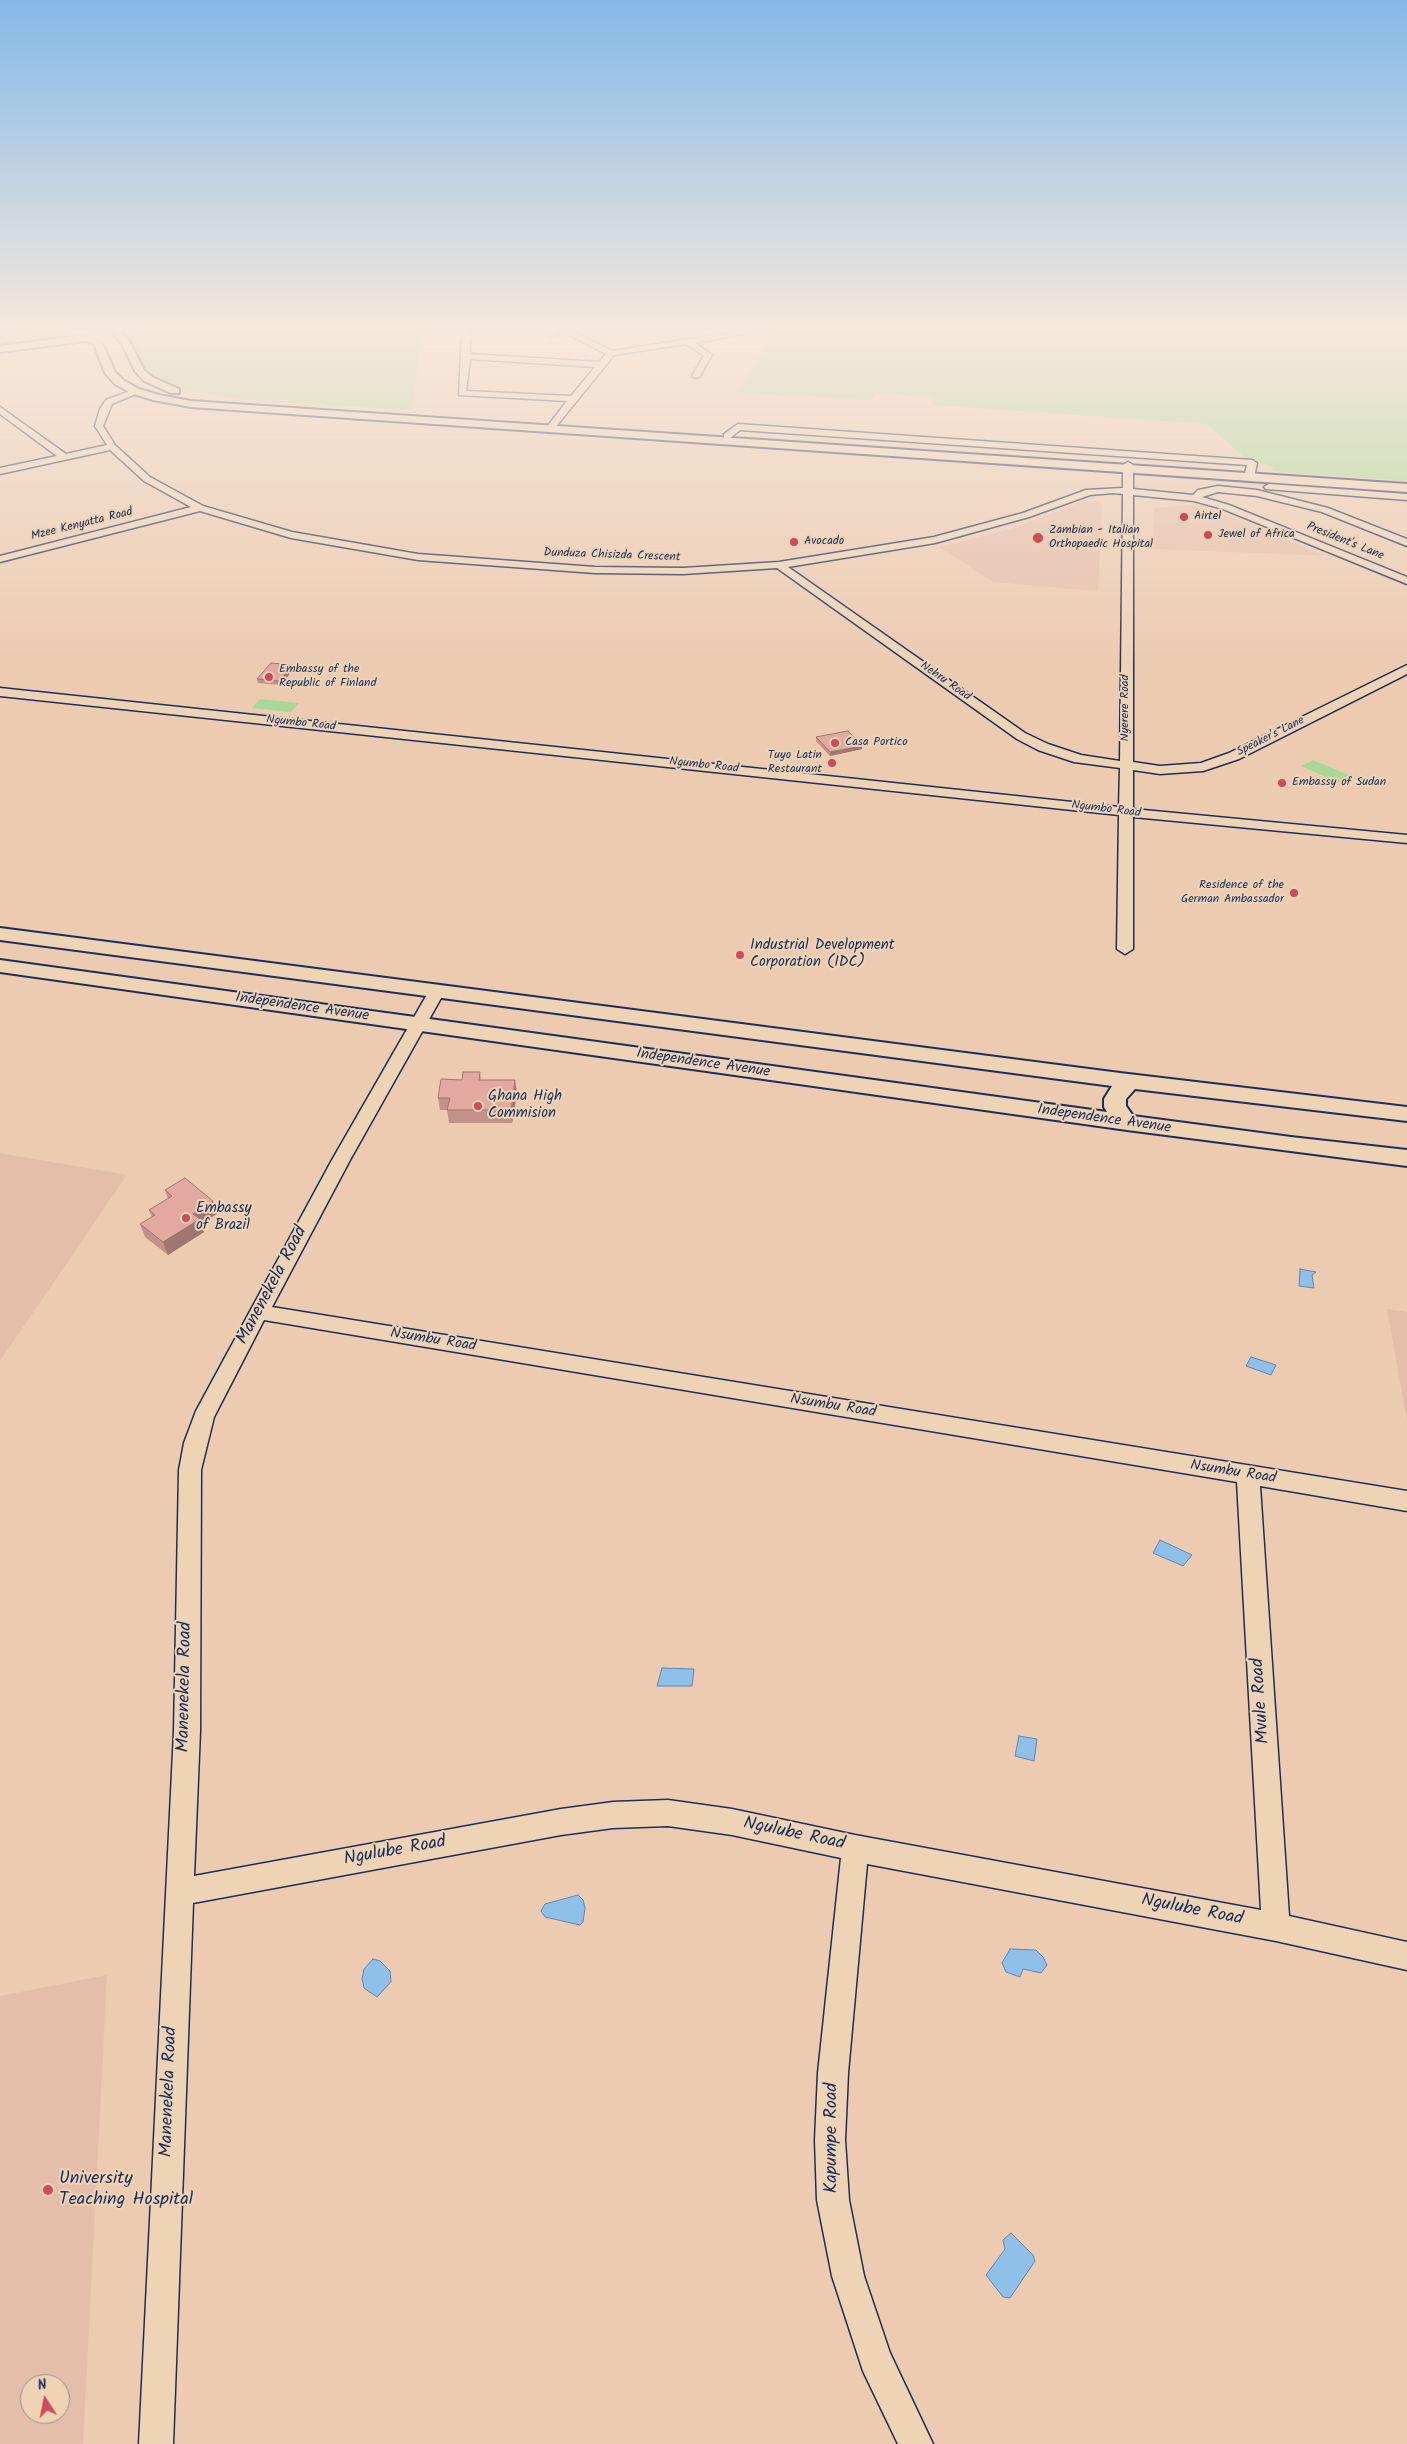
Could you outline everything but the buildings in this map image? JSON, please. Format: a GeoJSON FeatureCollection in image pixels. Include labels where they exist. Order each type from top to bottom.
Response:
{"type":"FeatureCollection","features":[{"type":"Feature","properties":{"kind":"main road"},"geometry":{"type":"LineString","coordinates":[[806,444],[1407,486]]}},
{"type":"Feature","properties":{"kind":"main road"},"geometry":{"type":"LineString","coordinates":[[832,444],[1128,467]]}},
{"type":"Feature","properties":{"kind":"main road"},"geometry":{"type":"LineString","coordinates":[[0,934],[1131,1082],[1407,1114]]}},
{"type":"Feature","properties":{"kind":"main road","name":"Independence Avenue"},"geometry":{"type":"LineString","coordinates":[[0,966],[1097,1119],[1291,1145],[1407,1158]]}},
{"type":"Feature","properties":{"kind":"main road"},"geometry":{"type":"LineString","coordinates":[[1097,1119],[1111,1107],[1114,1100],[1113,1092],[1102,1078]]}},
{"type":"Feature","properties":{"kind":"main road"},"geometry":{"type":"LineString","coordinates":[[1127,1123],[1115,1107],[1115,1099],[1123,1086],[1131,1082]]}},
{"type":"Feature","properties":{"kind":"street"},"geometry":{"type":"LineString","coordinates":[[46,444],[64,457]]}},
{"type":"Feature","properties":{"kind":"street"},"geometry":{"type":"LineString","coordinates":[[0,471],[112,447],[110,444]]}},
{"type":"Feature","properties":{"kind":"street"},"geometry":{"type":"LineString","coordinates":[[981,444],[1252,463],[1249,475]]}},
{"type":"Feature","properties":{"kind":"street","name":"Dunduza Chisizda Crescent"},"geometry":{"type":"LineString","coordinates":[[112,447],[148,479],[200,508],[291,535],[418,557],[596,570],[683,571],[779,565],[852,555],[936,540],[1026,515],[1089,492],[1128,491]]}},
{"type":"Feature","properties":{"kind":"street","name":"Nyerere Road"},"geometry":{"type":"LineString","coordinates":[[1125,949],[1128,467]]}},
{"type":"Feature","properties":{"kind":"street"},"geometry":{"type":"LineString","coordinates":[[1195,498],[1201,492],[1206,491],[1274,487],[1407,497]]}},
{"type":"Feature","properties":{"kind":"street"},"geometry":{"type":"LineString","coordinates":[[1243,490],[1325,510],[1407,543]]}},
{"type":"Feature","properties":{"kind":"street","name":"President's Lane"},"geometry":{"type":"LineString","coordinates":[[1128,491],[1195,498],[1226,507],[1407,581]]}},
{"type":"Feature","properties":{"kind":"street","name":"Mzee Kenyatta Road"},"geometry":{"type":"LineString","coordinates":[[0,559],[200,508]]}},
{"type":"Feature","properties":{"kind":"street","name":"Nehru Road"},"geometry":{"type":"LineString","coordinates":[[779,565],[1021,736],[1063,755],[1126,766]]}},
{"type":"Feature","properties":{"kind":"street","name":"Speaker's Lane"},"geometry":{"type":"LineString","coordinates":[[1126,766],[1184,770],[1218,763],[1407,669]]}},
{"type":"Feature","properties":{"kind":"street","name":"Ngumbo Road"},"geometry":{"type":"LineString","coordinates":[[0,692],[981,795],[1126,812],[1407,839]]}},
{"type":"Feature","properties":{"kind":"street","name":"Manenekela Road"},"geometry":{"type":"LineString","coordinates":[[156,2444],[187,1730],[190,1470],[203,1417],[259,1312],[438,991]]}},
{"type":"Feature","properties":{"kind":"street","name":"Nsumbu Road"},"geometry":{"type":"LineString","coordinates":[[259,1312],[1407,1502]]}},
{"type":"Feature","properties":{"kind":"street","name":"Mvule Road"},"geometry":{"type":"LineString","coordinates":[[1248,1475],[1276,1927]]}},
{"type":"Feature","properties":{"kind":"street","name":"Ngulube Road"},"geometry":{"type":"LineString","coordinates":[[179,1892],[561,1822],[613,1815],[668,1814],[732,1822],[856,1848],[1276,1927],[1407,1956]]}},
{"type":"Feature","properties":{"kind":"street","name":"Kapumpe Road"},"geometry":{"type":"LineString","coordinates":[[856,1848],[833,2073],[830,2140],[833,2200],[848,2276],[875,2359],[916,2444]]}},
{"type":"Feature","properties":{"kind":"shaded area","name":"Zambian - Italian Orthopaedic Hospital"},"geometry":{"type":"Polygon","coordinates":[[[1086,500],[1102,504],[1098,591],[993,582],[939,547],[1014,528],[1086,500]]]}},
{"type":"Feature","properties":{"kind":"shaded area"},"geometry":{"type":"Polygon","coordinates":[[[1199,504],[1327,556],[1152,549],[1154,508],[1199,504]]]}},
{"type":"Feature","properties":{"kind":"shaded area"},"geometry":{"type":"Polygon","coordinates":[[[0,1153],[127,1175],[0,1361],[0,1153]]]}},
{"type":"Feature","properties":{"kind":"shaded area"},"geometry":{"type":"Polygon","coordinates":[[[1387,1309],[1407,1312],[1407,1420],[1387,1309]]]}},
{"type":"Feature","properties":{"kind":"shaded area","name":"University Teaching Hospital"},"geometry":{"type":"Polygon","coordinates":[[[107,1975],[83,2444],[0,2444],[0,1996],[107,1975]]]}},
{"type":"Feature","properties":{"kind":"green space"},"geometry":{"type":"Polygon","coordinates":[[[1229,444],[1407,444],[1407,481],[1272,471],[1273,466],[1247,460],[1229,444]]]}},
{"type":"Feature","properties":{"kind":"green space"},"geometry":{"type":"Polygon","coordinates":[[[260,699],[299,703],[291,712],[252,708],[260,699]]]}},
{"type":"Feature","properties":{"kind":"green space"},"geometry":{"type":"Polygon","coordinates":[[[1313,760],[1351,776],[1339,783],[1301,766],[1313,760]]]}},
{"type":"Feature","properties":{"kind":"water"},"geometry":{"type":"Polygon","coordinates":[[[1300,1269],[1316,1272],[1312,1275],[1314,1288],[1299,1286],[1300,1269]]]}},
{"type":"Feature","properties":{"kind":"water"},"geometry":{"type":"Polygon","coordinates":[[[1251,1357],[1276,1365],[1271,1375],[1246,1366],[1251,1357]]]}},
{"type":"Feature","properties":{"kind":"water"},"geometry":{"type":"Polygon","coordinates":[[[1160,1540],[1192,1555],[1183,1566],[1153,1553],[1160,1540]]]}},
{"type":"Feature","properties":{"kind":"water"},"geometry":{"type":"Polygon","coordinates":[[[662,1668],[694,1669],[692,1686],[657,1686],[662,1668]]]}},
{"type":"Feature","properties":{"kind":"water"},"geometry":{"type":"Polygon","coordinates":[[[1019,1736],[1037,1739],[1034,1761],[1015,1756],[1019,1736]]]}},
{"type":"Feature","properties":{"kind":"water"},"geometry":{"type":"Polygon","coordinates":[[[578,1895],[583,1900],[585,1908],[583,1922],[580,1925],[545,1917],[541,1911],[545,1904],[578,1895]]]}},
{"type":"Feature","properties":{"kind":"water"},"geometry":{"type":"Polygon","coordinates":[[[1010,1949],[1036,1950],[1043,1957],[1047,1965],[1041,1973],[1023,1969],[1020,1977],[1006,1972],[1002,1963],[1010,1949]]]}},
{"type":"Feature","properties":{"kind":"water"},"geometry":{"type":"Polygon","coordinates":[[[373,1959],[380,1961],[390,1971],[391,1982],[377,1997],[364,1988],[362,1979],[364,1969],[373,1959]]]}},
{"type":"Feature","properties":{"kind":"water"},"geometry":{"type":"Polygon","coordinates":[[[1011,2233],[1033,2255],[1035,2261],[1010,2298],[1003,2297],[986,2275],[1005,2249],[1003,2240],[1011,2233]]]}},
{"type":"Feature","properties":{"kind":"place","name":"Airtel"},"geometry":{"type":"Point","coordinates":[1184,517]}},
{"type":"Feature","properties":{"kind":"place","name":"Jewel of Africa"},"geometry":{"type":"Point","coordinates":[1208,535]}},
{"type":"Feature","properties":{"kind":"place","name":"Zambian - Italian Orthopaedic Hospital"},"geometry":{"type":"Point","coordinates":[1038,538]}},
{"type":"Feature","properties":{"kind":"place","name":"Avocado"},"geometry":{"type":"Point","coordinates":[794,542]}},
{"type":"Feature","properties":{"kind":"place","name":"Embassy of the Republic of Finland"},"geometry":{"type":"Point","coordinates":[269,677]}},
{"type":"Feature","properties":{"kind":"place","name":"Casa Portico"},"geometry":{"type":"Point","coordinates":[835,743]}},
{"type":"Feature","properties":{"kind":"place","name":"Tuyo Latin Restaurant"},"geometry":{"type":"Point","coordinates":[832,763]}},
{"type":"Feature","properties":{"kind":"place","name":"Embassy of Sudan"},"geometry":{"type":"Point","coordinates":[1282,783]}},
{"type":"Feature","properties":{"kind":"place","name":"Residence of the German Ambassador"},"geometry":{"type":"Point","coordinates":[1294,893]}},
{"type":"Feature","properties":{"kind":"place","name":"Industrial Development Corporation (IDC)"},"geometry":{"type":"Point","coordinates":[740,955]}},
{"type":"Feature","properties":{"kind":"place","name":"Ghana High Commision"},"geometry":{"type":"Point","coordinates":[478,1106]}},
{"type":"Feature","properties":{"kind":"place","name":"Embassy of Brazil"},"geometry":{"type":"Point","coordinates":[186,1218]}},
{"type":"Feature","properties":{"kind":"place","name":"University Teaching Hospital"},"geometry":{"type":"Point","coordinates":[48,2190]}}]}
